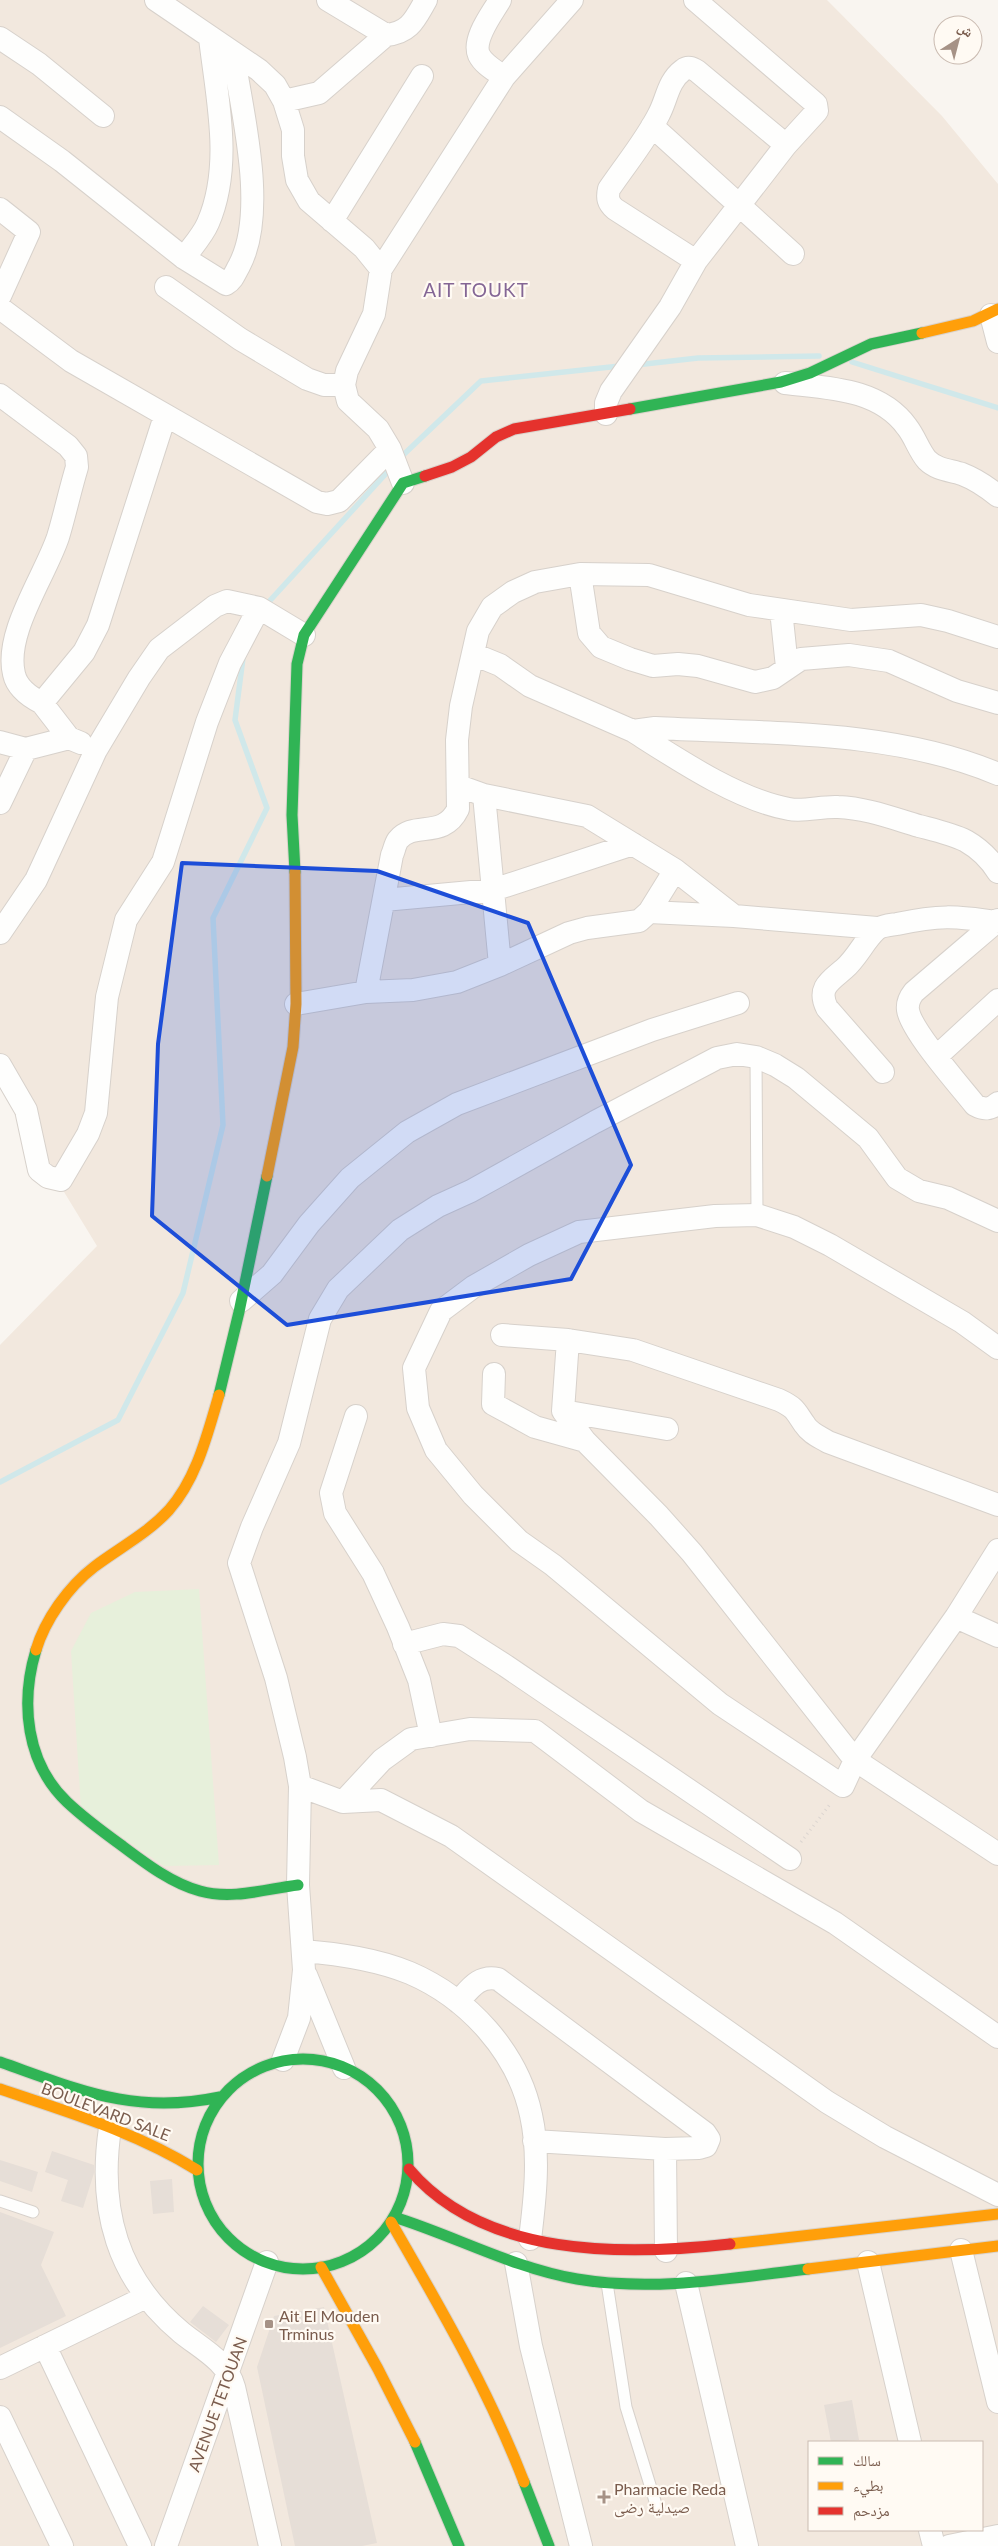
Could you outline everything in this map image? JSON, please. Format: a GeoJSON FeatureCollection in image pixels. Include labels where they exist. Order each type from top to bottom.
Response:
{"type":"FeatureCollection","features":[{"type":"Feature","properties":{"kind":"main road"},"geometry":{"type":"LineString","coordinates":[[298,1885],[215,1894],[190,1888],[167,1877],[87,1821],[60,1797],[39,1764],[32,1745],[26,1710],[28,1677],[43,1631],[58,1606],[84,1576],[141,1535],[163,1516],[193,1472],[210,1427],[227,1370],[293,1047],[296,1004],[295,879],[292,815],[297,664],[304,635],[403,483],[452,467],[471,457],[496,437],[514,429],[781,382],[813,372],[855,350],[880,341],[942,329],[994,312]]}},
{"type":"Feature","properties":{"kind":"main road"},"geometry":{"type":"LineString","coordinates":[[284,2060],[311,2060],[344,2068],[366,2081],[385,2098],[398,2119],[407,2143],[409,2169],[402,2202],[393,2220],[378,2239],[361,2252],[342,2262],[303,2269],[268,2262],[249,2253],[232,2241],[218,2226],[207,2209],[200,2190],[197,2150],[209,2113],[220,2097],[248,2073],[284,2060]]}},
{"type":"Feature","properties":{"kind":"main road"},"geometry":{"type":"LineString","coordinates":[[0,2062],[114,2100],[151,2109],[188,2105],[220,2097]]}},
{"type":"Feature","properties":{"kind":"main road","name":"BOULEVARD SALE"},"geometry":{"type":"LineString","coordinates":[[0,2089],[141,2139],[177,2156],[197,2170]]}},
{"type":"Feature","properties":{"kind":"main road"},"geometry":{"type":"LineString","coordinates":[[141,2139],[149,2127]]}},
{"type":"Feature","properties":{"kind":"main road"},"geometry":{"type":"LineString","coordinates":[[409,2169],[420,2183],[448,2207],[481,2223],[530,2239],[590,2250],[666,2251],[998,2214]]}},
{"type":"Feature","properties":{"kind":"main road"},"geometry":{"type":"LineString","coordinates":[[393,2220],[430,2228],[516,2263],[577,2279],[607,2282],[686,2283],[998,2246]]}},
{"type":"Feature","properties":{"kind":"main road"},"geometry":{"type":"LineString","coordinates":[[393,2220],[469,2358],[510,2445],[550,2546]]}},
{"type":"Feature","properties":{"kind":"main road"},"geometry":{"type":"LineString","coordinates":[[321,2267],[398,2406],[426,2466],[459,2546]]}},
{"type":"Feature","properties":{"kind":"street"},"geometry":{"type":"LineString","coordinates":[[156,0],[259,70],[275,85],[284,101],[293,130],[292,156],[298,180],[310,201],[364,248],[381,269]]}},
{"type":"Feature","properties":{"kind":"street"},"geometry":{"type":"LineString","coordinates":[[328,0],[386,35],[400,34],[413,23],[426,0]]}},
{"type":"Feature","properties":{"kind":"street"},"geometry":{"type":"LineString","coordinates":[[500,0],[480,37],[478,46],[480,56],[485,63],[504,77]]}},
{"type":"Feature","properties":{"kind":"street"},"geometry":{"type":"LineString","coordinates":[[403,483],[390,449],[378,429],[348,401],[344,385],[346,371],[374,314],[381,269],[504,77],[572,0]]}},
{"type":"Feature","properties":{"kind":"street"},"geometry":{"type":"LineString","coordinates":[[606,414],[606,403],[611,391],[670,307],[696,261],[738,204],[786,145],[817,111],[816,104],[695,0]]}},
{"type":"Feature","properties":{"kind":"street"},"geometry":{"type":"LineString","coordinates":[[284,101],[319,93],[386,35]]}},
{"type":"Feature","properties":{"kind":"street"},"geometry":{"type":"LineString","coordinates":[[0,38],[39,64],[103,116]]}},
{"type":"Feature","properties":{"kind":"street"},"geometry":{"type":"LineString","coordinates":[[184,258],[207,225],[216,201],[222,171],[221,142],[210,38]]}},
{"type":"Feature","properties":{"kind":"street"},"geometry":{"type":"LineString","coordinates":[[0,117],[62,161],[184,258],[226,284],[231,281],[246,252],[251,235],[251,180],[233,53]]}},
{"type":"Feature","properties":{"kind":"street"},"geometry":{"type":"LineString","coordinates":[[696,261],[609,204],[609,189],[652,126],[663,106],[668,88],[683,69],[690,67],[697,70],[786,145]]}},
{"type":"Feature","properties":{"kind":"street"},"geometry":{"type":"LineString","coordinates":[[332,220],[422,76]]}},
{"type":"Feature","properties":{"kind":"street"},"geometry":{"type":"LineString","coordinates":[[652,126],[793,254]]}},
{"type":"Feature","properties":{"kind":"street"},"geometry":{"type":"LineString","coordinates":[[0,209],[29,232],[0,296]]}},
{"type":"Feature","properties":{"kind":"street"},"geometry":{"type":"LineString","coordinates":[[166,287],[240,339],[307,379],[324,385],[344,385]]}},
{"type":"Feature","properties":{"kind":"street"},"geometry":{"type":"LineString","coordinates":[[0,308],[71,361],[309,498],[326,504],[338,501],[390,449]]}},
{"type":"Feature","properties":{"kind":"street"},"geometry":{"type":"LineString","coordinates":[[994,312],[998,342]]}},
{"type":"Feature","properties":{"kind":"street"},"geometry":{"type":"LineString","coordinates":[[781,382],[848,390],[870,398],[890,410],[907,426],[927,460],[942,470],[962,474],[981,483],[998,496]]}},
{"type":"Feature","properties":{"kind":"street"},"geometry":{"type":"LineString","coordinates":[[0,395],[68,446],[76,456],[76,467],[57,538],[24,615],[13,646],[14,675],[26,695],[42,703],[69,738],[96,750]]}},
{"type":"Feature","properties":{"kind":"street"},"geometry":{"type":"LineString","coordinates":[[42,703],[84,652],[98,625],[165,416]]}},
{"type":"Feature","properties":{"kind":"street"},"geometry":{"type":"LineString","coordinates":[[580,574],[588,633],[602,647],[653,666],[678,664],[698,666],[755,682],[773,678],[801,659],[849,655],[889,661],[957,691],[998,703]]}},
{"type":"Feature","properties":{"kind":"street"},"geometry":{"type":"LineString","coordinates":[[366,992],[392,855],[398,840],[410,832],[444,826],[454,818],[458,809],[457,740],[461,706],[478,631],[492,607],[506,597],[535,582],[580,574],[649,575],[714,596],[780,610],[851,620],[921,615],[948,621],[998,637]]}},
{"type":"Feature","properties":{"kind":"street"},"geometry":{"type":"LineString","coordinates":[[0,934],[36,880],[96,750],[159,649],[215,606],[227,601],[259,608],[304,635]]}},
{"type":"Feature","properties":{"kind":"street"},"geometry":{"type":"LineString","coordinates":[[0,1065],[26,1110],[39,1170],[48,1177],[61,1180],[88,1134],[96,1113],[108,997],[126,920],[162,862],[207,722],[230,663],[259,608]]}},
{"type":"Feature","properties":{"kind":"street"},"geometry":{"type":"LineString","coordinates":[[780,610],[787,667]]}},
{"type":"Feature","properties":{"kind":"street"},"geometry":{"type":"LineString","coordinates":[[849,655],[851,620]]}},
{"type":"Feature","properties":{"kind":"street"},"geometry":{"type":"LineString","coordinates":[[473,654],[500,665],[530,686],[634,732],[691,768],[762,801],[790,810],[836,806],[863,809],[943,833],[965,841],[980,850],[991,860],[998,872]]}},
{"type":"Feature","properties":{"kind":"street"},"geometry":{"type":"LineString","coordinates":[[634,732],[655,728],[857,738],[897,744],[998,774]]}},
{"type":"Feature","properties":{"kind":"street"},"geometry":{"type":"LineString","coordinates":[[0,742],[26,749],[69,738]]}},
{"type":"Feature","properties":{"kind":"street"},"geometry":{"type":"LineString","coordinates":[[0,803],[26,749]]}},
{"type":"Feature","properties":{"kind":"street"},"geometry":{"type":"LineString","coordinates":[[459,786],[484,795],[586,816],[675,870],[734,916]]}},
{"type":"Feature","properties":{"kind":"street"},"geometry":{"type":"LineString","coordinates":[[484,795],[500,965]]}},
{"type":"Feature","properties":{"kind":"street"},"geometry":{"type":"LineString","coordinates":[[384,900],[493,890],[633,844]]}},
{"type":"Feature","properties":{"kind":"street"},"geometry":{"type":"LineString","coordinates":[[296,1004],[366,992],[413,990],[457,982],[500,965],[569,933],[587,928],[638,921],[649,912],[675,870]]}},
{"type":"Feature","properties":{"kind":"street"},"geometry":{"type":"LineString","coordinates":[[649,912],[734,916],[877,928],[933,916],[954,916],[997,921]]}},
{"type":"Feature","properties":{"kind":"street"},"geometry":{"type":"LineString","coordinates":[[997,921],[914,992],[909,1000],[907,1009],[910,1018],[936,1057],[975,1105],[983,1109],[991,1109],[998,1103]]}},
{"type":"Feature","properties":{"kind":"street"},"geometry":{"type":"LineString","coordinates":[[877,928],[846,968],[827,982],[823,990],[823,1000],[827,1008],[883,1072]]}},
{"type":"Feature","properties":{"kind":"street"},"geometry":{"type":"LineString","coordinates":[[936,1057],[998,1000]]}},
{"type":"Feature","properties":{"kind":"street"},"geometry":{"type":"LineString","coordinates":[[241,1301],[272,1274],[309,1224],[350,1178],[407,1132],[457,1104],[652,1030],[738,1003]]}},
{"type":"Feature","properties":{"kind":"street"},"geometry":{"type":"LineString","coordinates":[[284,2060],[299,2018],[304,1960],[298,1885],[300,1786],[276,1678],[238,1563],[289,1443],[320,1319],[338,1289],[400,1230],[438,1206],[471,1191],[716,1058],[737,1054],[756,1057],[775,1065],[796,1078],[868,1138],[897,1178],[919,1191],[961,1203],[998,1221]]}},
{"type":"Feature","properties":{"kind":"street"},"geometry":{"type":"LineString","coordinates":[[998,1348],[962,1322],[794,1226],[757,1215],[715,1216],[579,1232],[530,1255],[489,1278],[441,1311],[414,1368],[418,1408],[436,1450],[474,1495],[519,1541],[553,1565],[720,1704],[843,1786],[856,1760],[956,1617],[998,1550]]}},
{"type":"Feature","properties":{"kind":"street"},"geometry":{"type":"LineString","coordinates":[[502,1335],[568,1340],[633,1350],[779,1400],[794,1407],[804,1425],[814,1434],[828,1442],[998,1505]]}},
{"type":"Feature","properties":{"kind":"street"},"geometry":{"type":"LineString","coordinates":[[568,1340],[563,1411],[585,1441],[659,1516],[692,1553],[856,1760],[998,1854]]}},
{"type":"Feature","properties":{"kind":"street"},"geometry":{"type":"LineString","coordinates":[[494,1374],[493,1404],[535,1427],[585,1441]]}},
{"type":"Feature","properties":{"kind":"street"},"geometry":{"type":"LineString","coordinates":[[563,1411],[667,1429]]}},
{"type":"Feature","properties":{"kind":"street"},"geometry":{"type":"LineString","coordinates":[[356,1416],[331,1493],[335,1513],[373,1573],[404,1644],[419,1680],[431,1736]]}},
{"type":"Feature","properties":{"kind":"street"},"geometry":{"type":"LineString","coordinates":[[956,1617],[998,1636]]}},
{"type":"Feature","properties":{"kind":"street"},"geometry":{"type":"LineString","coordinates":[[404,1644],[443,1634],[459,1636],[790,1859]]}},
{"type":"Feature","properties":{"kind":"street"},"geometry":{"type":"LineString","coordinates":[[343,1802],[382,1760],[411,1739],[470,1729],[535,1731],[640,1811],[835,1923],[998,2037]]}},
{"type":"Feature","properties":{"kind":"street"},"geometry":{"type":"LineString","coordinates":[[300,1786],[343,1802],[381,1800],[451,1836],[827,2102],[884,2137],[998,2195]]}},
{"type":"Feature","properties":{"kind":"street"},"geometry":{"type":"LineString","coordinates":[[304,1960],[339,1955],[383,1964],[426,1981],[458,2002],[488,2032],[515,2070],[527,2100],[534,2141],[535,2190],[530,2239]]}},
{"type":"Feature","properties":{"kind":"street"},"geometry":{"type":"LineString","coordinates":[[304,1960],[344,2068]]}},
{"type":"Feature","properties":{"kind":"street"},"geometry":{"type":"LineString","coordinates":[[458,2002],[482,1978],[498,1979],[705,2133],[709,2139],[706,2146],[700,2148],[665,2149],[534,2141]]}},
{"type":"Feature","properties":{"kind":"street"},"geometry":{"type":"LineString","coordinates":[[110,2128],[106,2172],[110,2216],[123,2259],[146,2296],[174,2326],[228,2371],[234,2387],[270,2546]]}},
{"type":"Feature","properties":{"kind":"street"},"geometry":{"type":"LineString","coordinates":[[665,2149],[666,2251]]}},
{"type":"Feature","properties":{"kind":"street"},"geometry":{"type":"LineString","coordinates":[[961,2250],[998,2402]]}},
{"type":"Feature","properties":{"kind":"street","name":"AVENUE TETOUAN"},"geometry":{"type":"LineString","coordinates":[[166,2546],[268,2262]]}},
{"type":"Feature","properties":{"kind":"street"},"geometry":{"type":"LineString","coordinates":[[868,2262],[910,2441]]}},
{"type":"Feature","properties":{"kind":"street"},"geometry":{"type":"LineString","coordinates":[[516,2263],[531,2346],[581,2546]]}},
{"type":"Feature","properties":{"kind":"street"},"geometry":{"type":"LineString","coordinates":[[686,2283],[747,2546]]}},
{"type":"Feature","properties":{"kind":"street"},"geometry":{"type":"LineString","coordinates":[[0,2368],[146,2296]]}},
{"type":"Feature","properties":{"kind":"street"},"geometry":{"type":"LineString","coordinates":[[45,2346],[140,2546]]}},
{"type":"Feature","properties":{"kind":"street"},"geometry":{"type":"LineString","coordinates":[[0,2417],[62,2546]]}},
{"type":"Feature","properties":{"kind":"street"},"geometry":{"type":"LineString","coordinates":[[930,2531],[934,2546]]}},
{"type":"Feature","properties":{"kind":"street"},"geometry":{"type":"LineString","coordinates":[[949,2546],[998,2536]]}},
{"type":"Feature","properties":{"kind":"lane"},"geometry":{"type":"LineString","coordinates":[[756,1057],[757,1215]]}},
{"type":"Feature","properties":{"kind":"lane"},"geometry":{"type":"LineString","coordinates":[[0,2201],[33,2212]]}},
{"type":"Feature","properties":{"kind":"lane"},"geometry":{"type":"LineString","coordinates":[[607,2282],[626,2407],[658,2511]]}},
{"type":"Feature","properties":{"kind":"path"},"geometry":{"type":"LineString","coordinates":[[790,1859],[843,1786]]}},
{"type":"Feature","properties":{"kind":"highlighted area"},"geometry":{"type":"Polygon","coordinates":[[[182,863],[377,871],[528,923],[631,1165],[571,1279],[287,1325],[152,1216],[158,1044],[182,863]]]}},
{"type":"Feature","properties":{"kind":"shaded area"},"geometry":{"type":"Polygon","coordinates":[[[0,0],[827,0],[942,116],[998,184],[998,2546],[0,2546],[0,1345],[97,1246],[0,1087],[0,0]]]}},
{"type":"Feature","properties":{"kind":"green space"},"geometry":{"type":"Polygon","coordinates":[[[199,1589],[219,1865],[164,1866],[81,1809],[71,1651],[91,1613],[135,1592],[199,1589]]]}},
{"type":"Feature","properties":{"kind":"building"},"geometry":{"type":"Polygon","coordinates":[[[52,2151],[94,2165],[94,2173],[83,2208],[61,2201],[68,2180],[45,2172],[52,2151]]]}},
{"type":"Feature","properties":{"kind":"building"},"geometry":{"type":"Polygon","coordinates":[[[0,2160],[38,2172],[32,2192],[0,2181],[0,2160]]]}},
{"type":"Feature","properties":{"kind":"building"},"geometry":{"type":"Polygon","coordinates":[[[172,2179],[174,2212],[153,2214],[150,2181],[172,2179]]]}},
{"type":"Feature","properties":{"kind":"building"},"geometry":{"type":"Polygon","coordinates":[[[0,2212],[54,2232],[41,2265],[66,2316],[0,2348],[0,2212]]]}},
{"type":"Feature","properties":{"kind":"building"},"geometry":{"type":"Polygon","coordinates":[[[203,2306],[229,2325],[216,2342],[190,2322],[203,2306]]]}},
{"type":"Feature","properties":{"kind":"building"},"geometry":{"type":"Polygon","coordinates":[[[324,2307],[377,2543],[362,2546],[295,2546],[257,2367],[274,2316],[324,2307]]]}},
{"type":"Feature","properties":{"kind":"building"},"geometry":{"type":"Polygon","coordinates":[[[852,2400],[859,2440],[831,2441],[824,2405],[852,2400]]]}},
{"type":"Feature","properties":{"kind":"waterway"},"geometry":{"type":"LineString","coordinates":[[636,365],[698,358],[819,356]]}},
{"type":"Feature","properties":{"kind":"waterway"},"geometry":{"type":"LineString","coordinates":[[852,362],[998,408]]}},
{"type":"Feature","properties":{"kind":"waterway"},"geometry":{"type":"LineString","coordinates":[[400,458],[481,381],[620,366]]}},
{"type":"Feature","properties":{"kind":"waterway"},"geometry":{"type":"LineString","coordinates":[[265,606],[392,467]]}},
{"type":"Feature","properties":{"kind":"waterway"},"geometry":{"type":"LineString","coordinates":[[0,1482],[118,1420],[183,1293],[223,1125],[213,918],[267,808],[235,720],[243,658]]}},
{"type":"Feature","properties":{"kind":"traffic: fast"},"geometry":{"type":"LineString","coordinates":[[630,409],[781,382],[810,373],[871,344],[922,333]]}},
{"type":"Feature","properties":{"kind":"traffic: fast"},"geometry":{"type":"LineString","coordinates":[[295,872],[292,815],[297,664],[304,635],[403,483],[425,476]]}},
{"type":"Feature","properties":{"kind":"traffic: fast"},"geometry":{"type":"LineString","coordinates":[[219,1395],[239,1312],[267,1176]]}},
{"type":"Feature","properties":{"kind":"traffic: fast"},"geometry":{"type":"LineString","coordinates":[[36,1650],[28,1691],[30,1731],[35,1751],[43,1769],[53,1786],[73,1808],[149,1865],[169,1878],[200,1891],[237,1894],[298,1885]]}},
{"type":"Feature","properties":{"kind":"traffic: fast"},"geometry":{"type":"LineString","coordinates":[[293,2059],[313,2059],[334,2063],[353,2071],[370,2083],[384,2097],[396,2114],[404,2133],[408,2164],[404,2195],[396,2214],[384,2231],[370,2245],[353,2257],[334,2265],[313,2269],[293,2269],[272,2265],[253,2257],[236,2245],[222,2231],[210,2214],[202,2195],[198,2174],[198,2154],[202,2133],[210,2114],[222,2097],[236,2083],[253,2071],[272,2063],[293,2059]]}},
{"type":"Feature","properties":{"kind":"traffic: fast"},"geometry":{"type":"LineString","coordinates":[[0,2062],[56,2082],[108,2097],[161,2103],[189,2102],[220,2097]]}},
{"type":"Feature","properties":{"kind":"traffic: fast"},"geometry":{"type":"LineString","coordinates":[[394,2217],[507,2260],[553,2274],[606,2283],[664,2284],[722,2280],[808,2269]]}},
{"type":"Feature","properties":{"kind":"traffic: fast"},"geometry":{"type":"LineString","coordinates":[[415,2442],[459,2546]]}},
{"type":"Feature","properties":{"kind":"traffic: fast"},"geometry":{"type":"LineString","coordinates":[[524,2482],[549,2546]]}},
{"type":"Feature","properties":{"kind":"traffic: slow"},"geometry":{"type":"LineString","coordinates":[[922,333],[973,321],[998,309]]}},
{"type":"Feature","properties":{"kind":"traffic: slow"},"geometry":{"type":"LineString","coordinates":[[267,1176],[293,1047],[296,1004],[295,872]]}},
{"type":"Feature","properties":{"kind":"traffic: slow"},"geometry":{"type":"LineString","coordinates":[[36,1650],[51,1616],[75,1584],[94,1567],[152,1526],[179,1498],[200,1456],[219,1395]]}},
{"type":"Feature","properties":{"kind":"traffic: slow"},"geometry":{"type":"LineString","coordinates":[[0,2089],[126,2134],[197,2170]]}},
{"type":"Feature","properties":{"kind":"traffic: slow"},"geometry":{"type":"LineString","coordinates":[[730,2244],[998,2214]]}},
{"type":"Feature","properties":{"kind":"traffic: slow"},"geometry":{"type":"LineString","coordinates":[[391,2222],[479,2382],[524,2482]]}},
{"type":"Feature","properties":{"kind":"traffic: slow"},"geometry":{"type":"LineString","coordinates":[[808,2269],[998,2246]]}},
{"type":"Feature","properties":{"kind":"traffic: slow"},"geometry":{"type":"LineString","coordinates":[[321,2267],[378,2369],[415,2442]]}},
{"type":"Feature","properties":{"kind":"traffic: jam"},"geometry":{"type":"LineString","coordinates":[[425,476],[452,467],[471,457],[496,437],[514,429],[630,409]]}},
{"type":"Feature","properties":{"kind":"traffic: jam"},"geometry":{"type":"LineString","coordinates":[[409,2169],[440,2198],[476,2220],[516,2235],[558,2244],[602,2249],[646,2250],[730,2244]]}},
{"type":"Feature","properties":{"kind":"place","name":"Ait El Mouden Trminus"},"geometry":{"type":"Point","coordinates":[269,2324]}},
{"type":"Feature","properties":{"kind":"place","name":"Pharmacie Reda صيدلية رضى"},"geometry":{"type":"Point","coordinates":[604,2497]}},
{"type":"Feature","properties":{"kind":"district","name":"AIT TOUKT"},"geometry":{"type":"Point","coordinates":[476,289]}}]}
